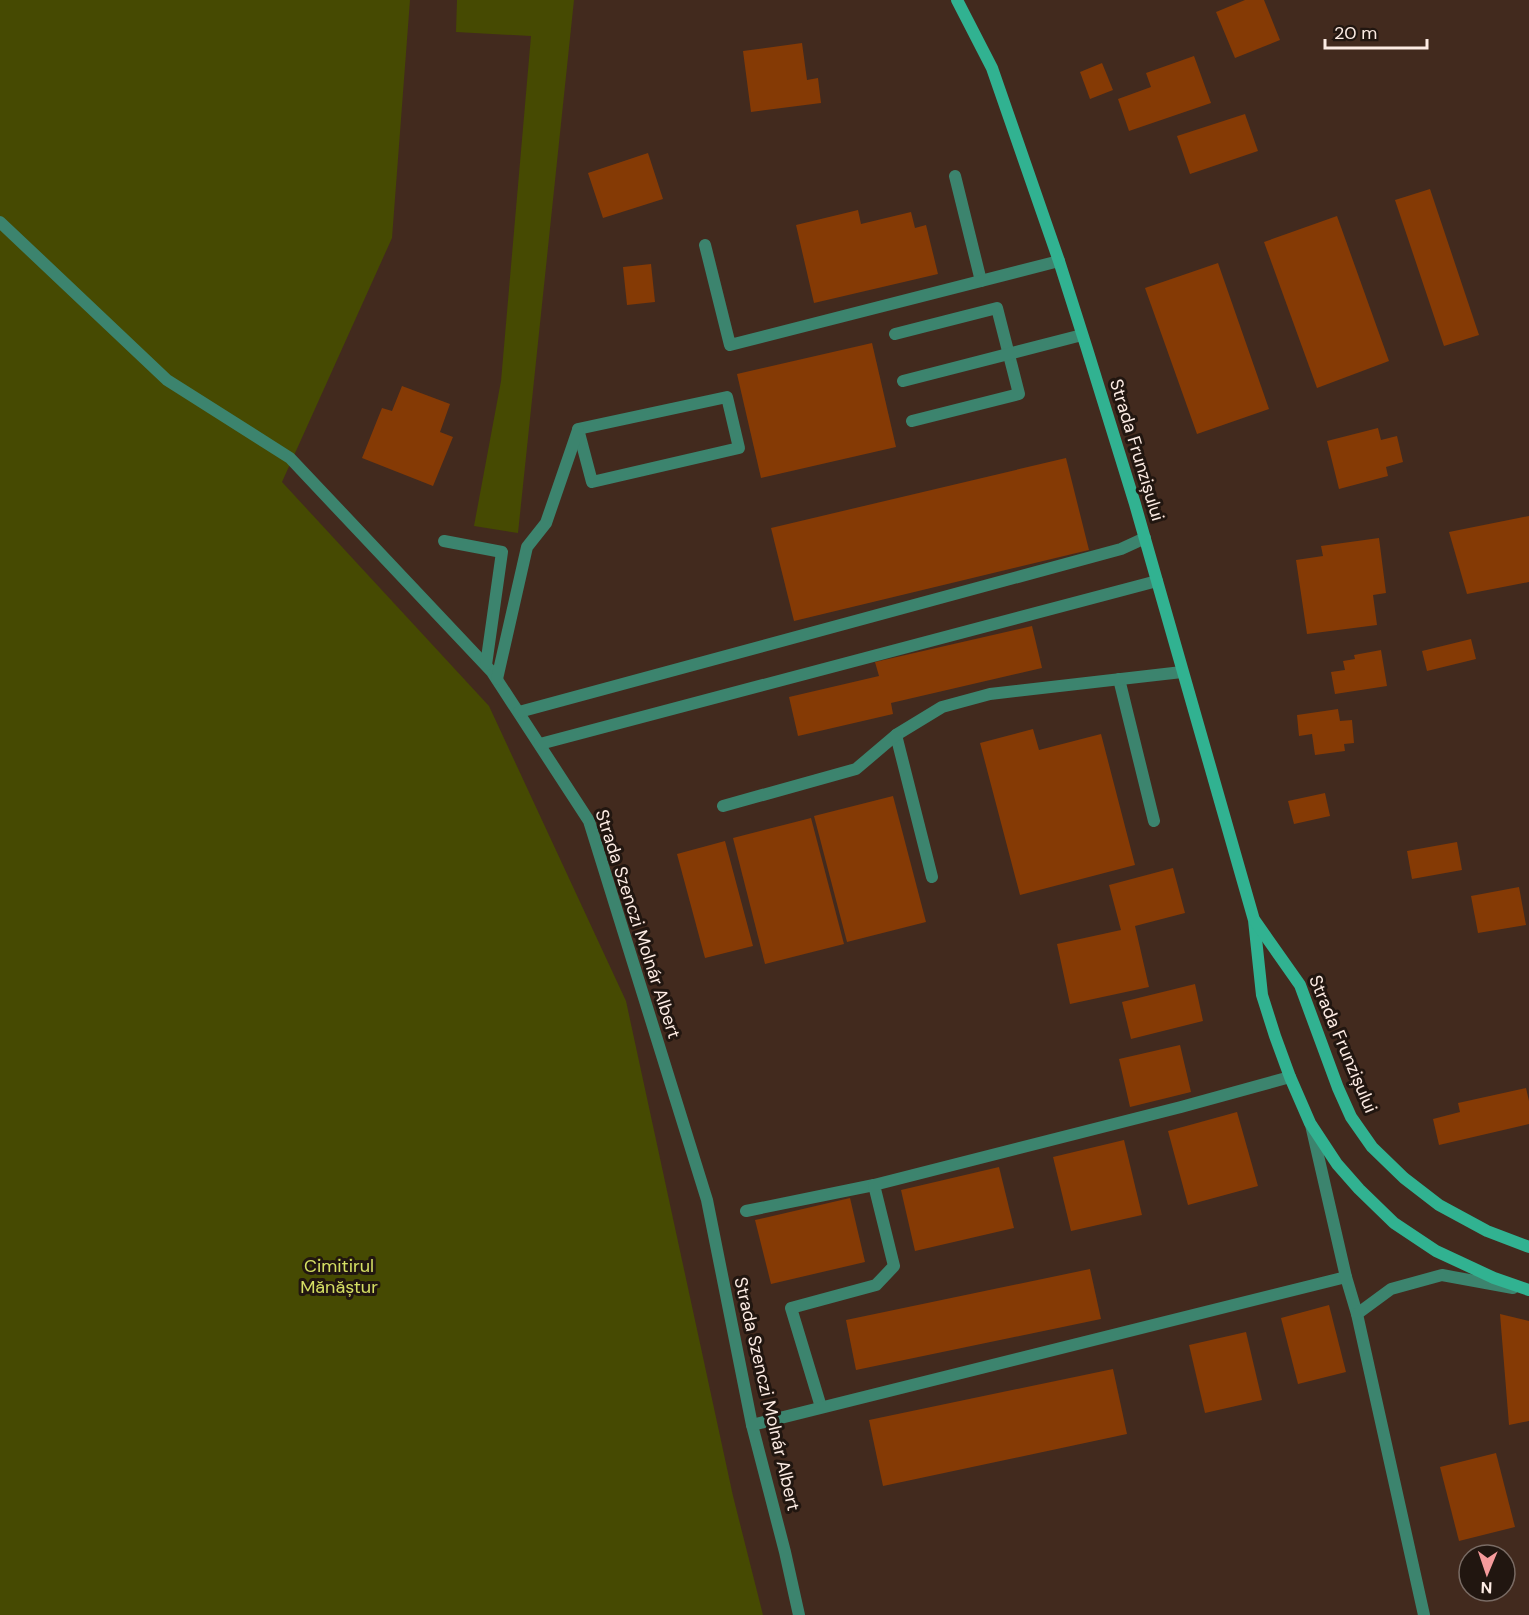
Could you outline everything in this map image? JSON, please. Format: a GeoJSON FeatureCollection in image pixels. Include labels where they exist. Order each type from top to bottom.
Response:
{"type":"FeatureCollection","features":[{"type":"Feature","properties":{"kind":"main road","name":"Strada Frunzișului"},"geometry":{"type":"LineString","coordinates":[[957,0],[992,68],[1059,261],[1082,335],[1157,581],[1254,920],[1262,995],[1290,1077],[1310,1122],[1337,1164],[1394,1223],[1436,1251],[1494,1278],[1529,1291]]}},
{"type":"Feature","properties":{"kind":"main road","name":"Strada Frunzișului"},"geometry":{"type":"LineString","coordinates":[[1254,920],[1300,985],[1338,1088],[1351,1117],[1372,1147],[1404,1178],[1439,1205],[1487,1231],[1529,1247]]}},
{"type":"Feature","properties":{"kind":"street"},"geometry":{"type":"LineString","coordinates":[[955,176],[981,281]]}},
{"type":"Feature","properties":{"kind":"street","name":"Strada Szenczi Molnár Albert"},"geometry":{"type":"LineString","coordinates":[[0,222],[167,380],[290,458],[486,665],[589,821],[707,1200],[752,1425],[799,1615]]}},
{"type":"Feature","properties":{"kind":"street"},"geometry":{"type":"LineString","coordinates":[[705,245],[730,345],[1059,261]]}},
{"type":"Feature","properties":{"kind":"street"},"geometry":{"type":"LineString","coordinates":[[895,334],[997,308],[1019,394],[912,421]]}},
{"type":"Feature","properties":{"kind":"street"},"geometry":{"type":"LineString","coordinates":[[903,381],[1082,335]]}},
{"type":"Feature","properties":{"kind":"street"},"geometry":{"type":"LineString","coordinates":[[727,397],[739,448],[592,482],[578,429],[727,397]]}},
{"type":"Feature","properties":{"kind":"street"},"geometry":{"type":"LineString","coordinates":[[497,679],[527,547],[546,523],[578,429]]}},
{"type":"Feature","properties":{"kind":"street"},"geometry":{"type":"LineString","coordinates":[[519,712],[1121,549],[1144,538]]}},
{"type":"Feature","properties":{"kind":"street"},"geometry":{"type":"LineString","coordinates":[[444,541],[502,552],[486,665]]}},
{"type":"Feature","properties":{"kind":"street"},"geometry":{"type":"LineString","coordinates":[[540,744],[1157,581]]}},
{"type":"Feature","properties":{"kind":"street"},"geometry":{"type":"LineString","coordinates":[[723,806],[856,769],[896,735],[942,707],[990,694],[1182,672]]}},
{"type":"Feature","properties":{"kind":"street"},"geometry":{"type":"LineString","coordinates":[[1119,679],[1155,821]]}},
{"type":"Feature","properties":{"kind":"street"},"geometry":{"type":"LineString","coordinates":[[896,735],[932,877]]}},
{"type":"Feature","properties":{"kind":"street"},"geometry":{"type":"LineString","coordinates":[[746,1211],[874,1185],[1290,1077]]}},
{"type":"Feature","properties":{"kind":"street","name":"Strada Frunzișului"},"geometry":{"type":"LineString","coordinates":[[1310,1122],[1346,1277],[1357,1314],[1424,1615]]}},
{"type":"Feature","properties":{"kind":"street"},"geometry":{"type":"LineString","coordinates":[[821,1407],[790,1308],[876,1285],[894,1266],[874,1185]]}},
{"type":"Feature","properties":{"kind":"street","name":"Strada Frunzișului"},"geometry":{"type":"LineString","coordinates":[[1357,1314],[1391,1289],[1442,1275],[1529,1291]]}},
{"type":"Feature","properties":{"kind":"street"},"geometry":{"type":"LineString","coordinates":[[752,1425],[1346,1277]]}},
{"type":"Feature","properties":{"kind":"green space","name":"Cimitirul Mănăștur"},"geometry":{"type":"Polygon","coordinates":[[[0,0],[410,0],[392,238],[282,482],[489,706],[626,1001],[733,1496],[763,1615],[0,1615],[0,0]]]}},
{"type":"Feature","properties":{"kind":"green space"},"geometry":{"type":"Polygon","coordinates":[[[457,0],[574,0],[518,533],[474,526],[501,381],[531,36],[456,32],[457,0]]]}},
{"type":"Feature","properties":{"kind":"building"},"geometry":{"type":"Polygon","coordinates":[[[1245,0],[1264,0],[1280,40],[1235,58],[1216,12],[1245,0]]]}},
{"type":"Feature","properties":{"kind":"building"},"geometry":{"type":"Polygon","coordinates":[[[802,43],[807,80],[818,78],[821,103],[751,112],[743,51],[802,43]]]}},
{"type":"Feature","properties":{"kind":"building"},"geometry":{"type":"Polygon","coordinates":[[[1194,56],[1211,103],[1129,131],[1118,99],[1151,87],[1146,73],[1194,56]]]}},
{"type":"Feature","properties":{"kind":"building"},"geometry":{"type":"Polygon","coordinates":[[[1102,63],[1113,90],[1090,99],[1080,72],[1102,63]]]}},
{"type":"Feature","properties":{"kind":"building"},"geometry":{"type":"Polygon","coordinates":[[[1245,114],[1258,151],[1190,174],[1177,136],[1245,114]]]}},
{"type":"Feature","properties":{"kind":"building"},"geometry":{"type":"Polygon","coordinates":[[[648,153],[663,199],[603,218],[588,173],[648,153]]]}},
{"type":"Feature","properties":{"kind":"building"},"geometry":{"type":"Polygon","coordinates":[[[1430,189],[1479,335],[1444,346],[1395,200],[1430,189]]]}},
{"type":"Feature","properties":{"kind":"building"},"geometry":{"type":"Polygon","coordinates":[[[858,210],[861,224],[911,212],[915,228],[926,225],[938,274],[814,303],[796,225],[858,210]]]}},
{"type":"Feature","properties":{"kind":"building"},"geometry":{"type":"Polygon","coordinates":[[[1337,216],[1389,361],[1317,388],[1264,242],[1337,216]]]}},
{"type":"Feature","properties":{"kind":"building"},"geometry":{"type":"Polygon","coordinates":[[[1218,263],[1269,409],[1197,434],[1145,288],[1218,263]]]}},
{"type":"Feature","properties":{"kind":"building"},"geometry":{"type":"Polygon","coordinates":[[[651,264],[655,302],[627,305],[623,267],[651,264]]]}},
{"type":"Feature","properties":{"kind":"building"},"geometry":{"type":"Polygon","coordinates":[[[872,343],[896,447],[761,478],[737,374],[872,343]]]}},
{"type":"Feature","properties":{"kind":"building"},"geometry":{"type":"Polygon","coordinates":[[[402,386],[450,404],[440,432],[453,437],[433,486],[362,458],[382,408],[392,411],[402,386]]]}},
{"type":"Feature","properties":{"kind":"building"},"geometry":{"type":"Polygon","coordinates":[[[1378,428],[1381,440],[1397,436],[1403,462],[1386,467],[1388,476],[1339,489],[1327,441],[1378,428]]]}},
{"type":"Feature","properties":{"kind":"building"},"geometry":{"type":"Polygon","coordinates":[[[1066,458],[1089,550],[794,621],[771,528],[1066,458]]]}},
{"type":"Feature","properties":{"kind":"building"},"geometry":{"type":"Polygon","coordinates":[[[1529,516],[1529,582],[1467,594],[1449,532],[1529,516]]]}},
{"type":"Feature","properties":{"kind":"building"},"geometry":{"type":"Polygon","coordinates":[[[1379,538],[1386,593],[1373,595],[1377,625],[1307,634],[1296,560],[1323,556],[1321,546],[1379,538]]]}},
{"type":"Feature","properties":{"kind":"building"},"geometry":{"type":"Polygon","coordinates":[[[1032,626],[1042,668],[891,703],[893,714],[798,736],[789,697],[879,676],[875,662],[1032,626]]]}},
{"type":"Feature","properties":{"kind":"building"},"geometry":{"type":"Polygon","coordinates":[[[1471,639],[1476,659],[1427,671],[1422,651],[1471,639]]]}},
{"type":"Feature","properties":{"kind":"building"},"geometry":{"type":"Polygon","coordinates":[[[1381,650],[1387,686],[1335,694],[1331,672],[1345,670],[1343,661],[1355,659],[1354,655],[1381,650]]]}},
{"type":"Feature","properties":{"kind":"building"},"geometry":{"type":"Polygon","coordinates":[[[1338,709],[1340,721],[1352,720],[1354,743],[1344,744],[1345,751],[1315,755],[1312,734],[1299,736],[1297,715],[1338,709]]]}},
{"type":"Feature","properties":{"kind":"building"},"geometry":{"type":"Polygon","coordinates":[[[1033,729],[1039,750],[1101,734],[1135,865],[1020,895],[980,743],[1033,729]]]}},
{"type":"Feature","properties":{"kind":"building"},"geometry":{"type":"Polygon","coordinates":[[[1325,793],[1330,816],[1294,824],[1288,801],[1325,793]]]}},
{"type":"Feature","properties":{"kind":"building"},"geometry":{"type":"Polygon","coordinates":[[[893,796],[926,922],[847,942],[814,816],[893,796]]]}},
{"type":"Feature","properties":{"kind":"building"},"geometry":{"type":"Polygon","coordinates":[[[811,818],[844,944],[765,964],[733,838],[811,818]]]}},
{"type":"Feature","properties":{"kind":"building"},"geometry":{"type":"Polygon","coordinates":[[[725,841],[753,946],[705,958],[677,854],[725,841]]]}},
{"type":"Feature","properties":{"kind":"building"},"geometry":{"type":"Polygon","coordinates":[[[1457,842],[1462,870],[1412,879],[1407,851],[1457,842]]]}},
{"type":"Feature","properties":{"kind":"building"},"geometry":{"type":"Polygon","coordinates":[[[1173,868],[1185,913],[1135,926],[1149,987],[1070,1004],[1057,944],[1121,930],[1109,885],[1173,868]]]}},
{"type":"Feature","properties":{"kind":"building"},"geometry":{"type":"Polygon","coordinates":[[[1519,887],[1526,925],[1478,933],[1471,896],[1519,887]]]}},
{"type":"Feature","properties":{"kind":"building"},"geometry":{"type":"Polygon","coordinates":[[[1195,984],[1203,1021],[1131,1039],[1122,1002],[1195,984]]]}},
{"type":"Feature","properties":{"kind":"building"},"geometry":{"type":"Polygon","coordinates":[[[1180,1045],[1191,1092],[1130,1107],[1119,1059],[1180,1045]]]}},
{"type":"Feature","properties":{"kind":"building"},"geometry":{"type":"Polygon","coordinates":[[[1526,1088],[1529,1101],[1529,1124],[1439,1145],[1433,1119],[1460,1112],[1458,1103],[1526,1088]]]}},
{"type":"Feature","properties":{"kind":"building"},"geometry":{"type":"Polygon","coordinates":[[[1237,1112],[1258,1186],[1188,1205],[1168,1131],[1237,1112]]]}},
{"type":"Feature","properties":{"kind":"building"},"geometry":{"type":"Polygon","coordinates":[[[1124,1140],[1142,1215],[1071,1231],[1053,1157],[1124,1140]]]}},
{"type":"Feature","properties":{"kind":"building"},"geometry":{"type":"Polygon","coordinates":[[[999,1167],[1014,1228],[915,1251],[901,1190],[999,1167]]]}},
{"type":"Feature","properties":{"kind":"building"},"geometry":{"type":"Polygon","coordinates":[[[850,1198],[865,1262],[771,1284],[755,1220],[850,1198]]]}},
{"type":"Feature","properties":{"kind":"building"},"geometry":{"type":"Polygon","coordinates":[[[1090,1269],[1101,1319],[856,1370],[846,1320],[1090,1269]]]}},
{"type":"Feature","properties":{"kind":"building"},"geometry":{"type":"Polygon","coordinates":[[[1329,1305],[1346,1372],[1298,1384],[1281,1318],[1329,1305]]]}},
{"type":"Feature","properties":{"kind":"building"},"geometry":{"type":"Polygon","coordinates":[[[1500,1314],[1529,1321],[1529,1421],[1509,1425],[1500,1314]]]}},
{"type":"Feature","properties":{"kind":"building"},"geometry":{"type":"Polygon","coordinates":[[[1246,1332],[1262,1400],[1205,1413],[1189,1345],[1246,1332]]]}},
{"type":"Feature","properties":{"kind":"building"},"geometry":{"type":"Polygon","coordinates":[[[1113,1369],[1127,1434],[883,1486],[869,1420],[1113,1369]]]}},
{"type":"Feature","properties":{"kind":"building"},"geometry":{"type":"Polygon","coordinates":[[[1496,1453],[1515,1527],[1459,1541],[1440,1467],[1496,1453]]]}}]}
